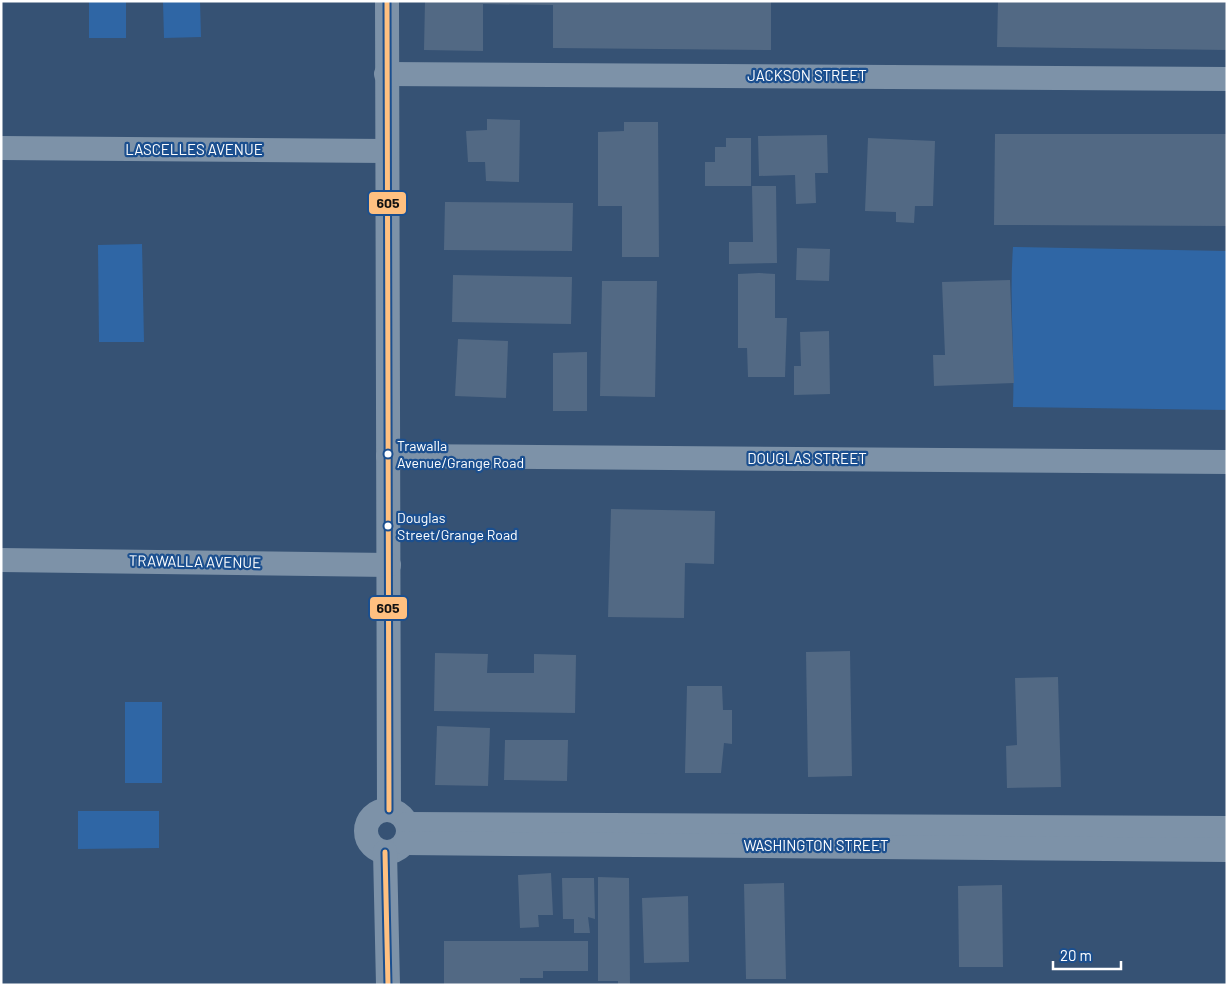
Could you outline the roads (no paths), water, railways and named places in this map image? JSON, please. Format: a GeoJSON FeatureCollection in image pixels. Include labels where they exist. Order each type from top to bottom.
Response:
{"type":"FeatureCollection","features":[{"type":"Feature","properties":{"kind":"street"},"geometry":{"type":"LineString","coordinates":[[387,1],[386,151],[389,565],[397,832],[388,985]]}},
{"type":"Feature","properties":{"kind":"street","name":"JACKSON STREET"},"geometry":{"type":"LineString","coordinates":[[386,74],[1227,79]]}},
{"type":"Feature","properties":{"kind":"street","name":"LASCELLES AVENUE"},"geometry":{"type":"LineString","coordinates":[[1,148],[386,151]]}},
{"type":"Feature","properties":{"kind":"street","name":"DOUGLAS STREET"},"geometry":{"type":"LineString","coordinates":[[388,456],[1227,462]]}},
{"type":"Feature","properties":{"kind":"street","name":"TRAWALLA AVENUE"},"geometry":{"type":"LineString","coordinates":[[1,560],[389,565]]}},
{"type":"Feature","properties":{"kind":"street","name":"WASHINGTON STREET"},"geometry":{"type":"LineString","coordinates":[[397,832],[1227,828]]}},
{"type":"Feature","properties":{"kind":"street","name":"WASHINGTON STREET"},"geometry":{"type":"LineString","coordinates":[[397,832],[1227,850]]}},
{"type":"Feature","properties":{"kind":"place","name":"Trawalla Avenue/Grange Road"},"geometry":{"type":"Point","coordinates":[388,454]}},
{"type":"Feature","properties":{"kind":"place","name":"Douglas Street/Grange Road"},"geometry":{"type":"Point","coordinates":[388,526]}}]}
